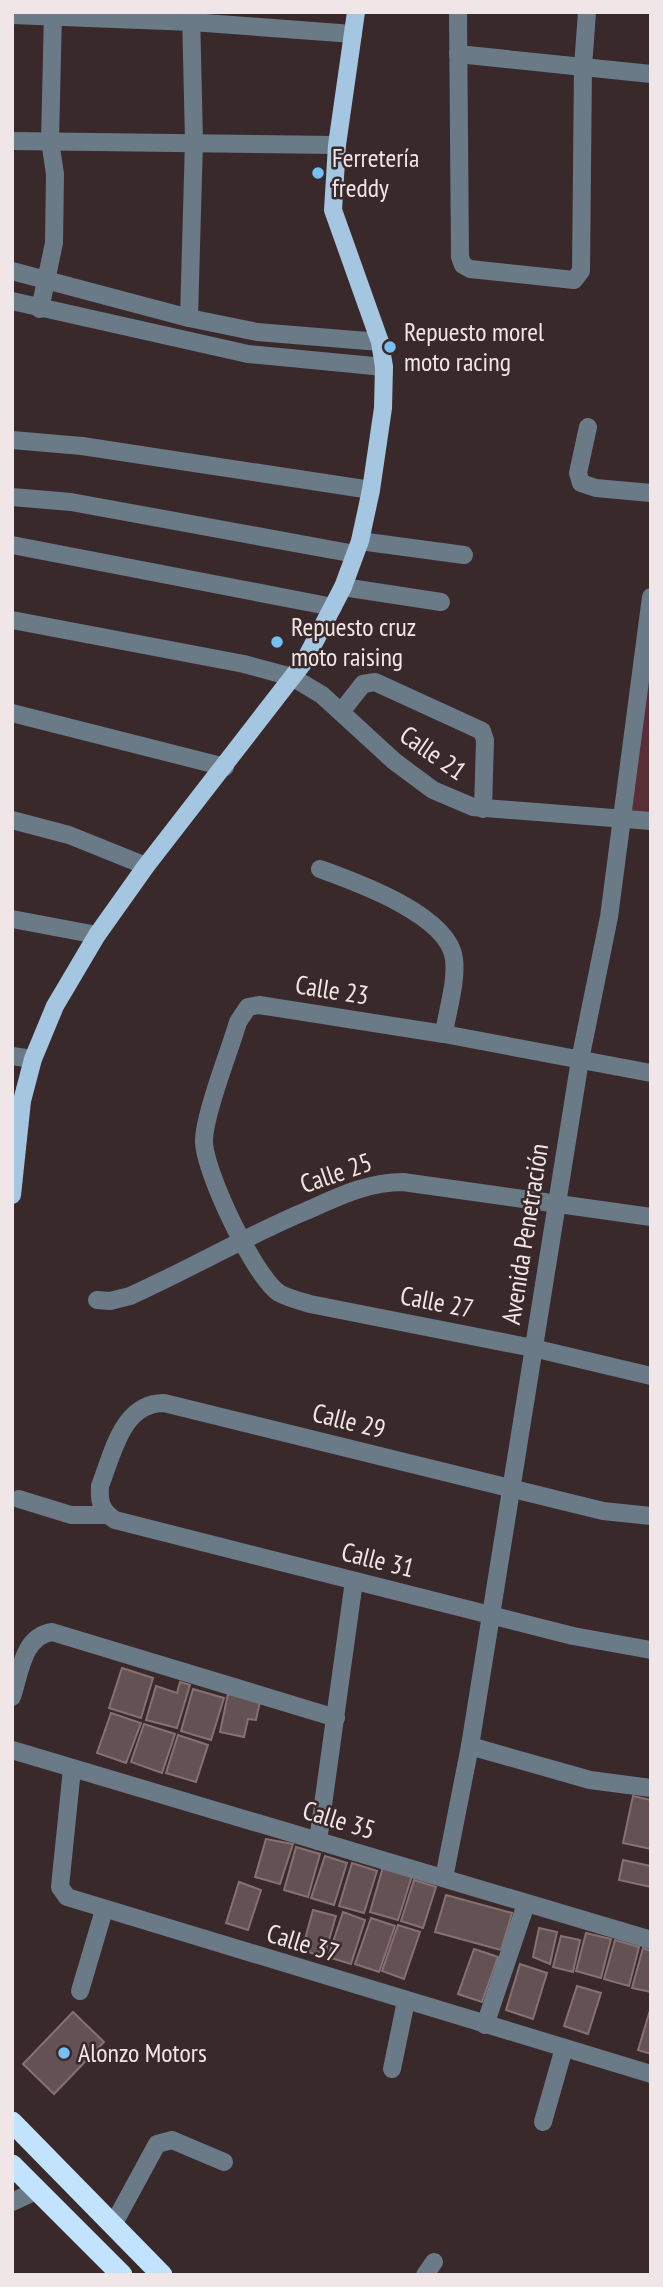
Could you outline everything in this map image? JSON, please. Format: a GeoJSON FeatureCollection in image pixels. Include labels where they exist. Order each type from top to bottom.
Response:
{"type":"FeatureCollection","features":[{"type":"Feature","properties":{"kind":"highway"},"geometry":{"type":"LineString","coordinates":[[12,2122],[162,2275]]}},
{"type":"Feature","properties":{"kind":"highway"},"geometry":{"type":"LineString","coordinates":[[12,2165],[119,2274]]}},
{"type":"Feature","properties":{"kind":"main road"},"geometry":{"type":"LineString","coordinates":[[12,1195],[22,1101],[33,1059],[55,1006],[97,936],[146,866],[304,662],[343,587],[357,547],[371,490],[383,408],[384,367],[380,342],[335,221],[337,145],[356,12]]}},
{"type":"Feature","properties":{"kind":"street"},"geometry":{"type":"LineString","coordinates":[[458,12],[460,257],[463,265],[470,269],[574,280],[579,277],[583,67],[587,12]]}},
{"type":"Feature","properties":{"kind":"street"},"geometry":{"type":"LineString","coordinates":[[40,309],[54,243],[55,210],[50,141],[53,14]]}},
{"type":"Feature","properties":{"kind":"street"},"geometry":{"type":"LineString","coordinates":[[12,15],[192,17],[353,34]]}},
{"type":"Feature","properties":{"kind":"street"},"geometry":{"type":"LineString","coordinates":[[189,317],[194,141],[192,17]]}},
{"type":"Feature","properties":{"kind":"street"},"geometry":{"type":"LineString","coordinates":[[458,54],[651,74]]}},
{"type":"Feature","properties":{"kind":"street"},"geometry":{"type":"LineString","coordinates":[[12,141],[194,141],[337,145]]}},
{"type":"Feature","properties":{"kind":"street"},"geometry":{"type":"LineString","coordinates":[[12,271],[257,332],[380,342]]}},
{"type":"Feature","properties":{"kind":"street"},"geometry":{"type":"LineString","coordinates":[[12,302],[248,354],[384,367]]}},
{"type":"Feature","properties":{"kind":"street"},"geometry":{"type":"LineString","coordinates":[[588,427],[578,473],[581,483],[596,488],[651,493]]}},
{"type":"Feature","properties":{"kind":"street"},"geometry":{"type":"LineString","coordinates":[[12,440],[82,446],[371,490]]}},
{"type":"Feature","properties":{"kind":"street"},"geometry":{"type":"LineString","coordinates":[[12,498],[84,505],[357,547],[464,555]]}},
{"type":"Feature","properties":{"kind":"street"},"geometry":{"type":"LineString","coordinates":[[12,545],[333,607]]}},
{"type":"Feature","properties":{"kind":"street"},"geometry":{"type":"LineString","coordinates":[[343,587],[441,602]]}},
{"type":"Feature","properties":{"kind":"street","name":"Avenida Penetración"},"geometry":{"type":"LineString","coordinates":[[444,1878],[470,1746],[580,1060],[609,918],[651,597]]}},
{"type":"Feature","properties":{"kind":"street","name":"Calle 21"},"geometry":{"type":"LineString","coordinates":[[12,620],[244,664],[292,677],[308,684],[394,761],[433,790],[453,801],[483,809],[651,821]]}},
{"type":"Feature","properties":{"kind":"street"},"geometry":{"type":"LineString","coordinates":[[341,712],[363,684],[375,682],[482,731],[485,740],[483,809]]}},
{"type":"Feature","properties":{"kind":"street"},"geometry":{"type":"LineString","coordinates":[[12,713],[225,766]]}},
{"type":"Feature","properties":{"kind":"street"},"geometry":{"type":"LineString","coordinates":[[12,820],[69,835],[146,866]]}},
{"type":"Feature","properties":{"kind":"street"},"geometry":{"type":"LineString","coordinates":[[320,869],[407,908],[445,937],[452,949],[455,966],[444,1034]]}},
{"type":"Feature","properties":{"kind":"street"},"geometry":{"type":"LineString","coordinates":[[12,919],[62,926],[97,936]]}},
{"type":"Feature","properties":{"kind":"street","name":"Calle 23"},"geometry":{"type":"LineString","coordinates":[[242,1238],[211,1172],[204,1140],[239,1022],[248,1007],[259,1005],[444,1034],[651,1073]]}},
{"type":"Feature","properties":{"kind":"street"},"geometry":{"type":"LineString","coordinates":[[12,1056],[33,1059]]}},
{"type":"Feature","properties":{"kind":"street","name":"Calle 25"},"geometry":{"type":"LineString","coordinates":[[97,1300],[110,1301],[131,1296],[242,1238],[357,1189],[380,1182],[403,1182],[557,1206],[651,1217]]}},
{"type":"Feature","properties":{"kind":"street","name":"Calle 27"},"geometry":{"type":"LineString","coordinates":[[242,1238],[266,1280],[279,1292],[293,1298],[533,1348],[651,1376]]}},
{"type":"Feature","properties":{"kind":"street","name":"Calle 29"},"geometry":{"type":"LineString","coordinates":[[104,1510],[100,1486],[123,1430],[132,1414],[154,1403],[164,1403],[603,1511],[651,1516]]}},
{"type":"Feature","properties":{"kind":"street","name":"Calle 31"},"geometry":{"type":"LineString","coordinates":[[19,1499],[71,1515],[104,1510],[115,1520],[607,1643],[651,1650]]}},
{"type":"Feature","properties":{"kind":"street"},"geometry":{"type":"LineString","coordinates":[[318,1841],[354,1581]]}},
{"type":"Feature","properties":{"kind":"street"},"geometry":{"type":"LineString","coordinates":[[12,1697],[28,1646],[34,1638],[52,1632],[336,1718]]}},
{"type":"Feature","properties":{"kind":"street"},"geometry":{"type":"LineString","coordinates":[[470,1746],[590,1780],[651,1788]]}},
{"type":"Feature","properties":{"kind":"street","name":"Calle 35"},"geometry":{"type":"LineString","coordinates":[[12,1750],[651,1940]]}},
{"type":"Feature","properties":{"kind":"street","name":"Calle 37"},"geometry":{"type":"LineString","coordinates":[[72,1769],[60,1887],[67,1898],[651,2074]]}},
{"type":"Feature","properties":{"kind":"street"},"geometry":{"type":"LineString","coordinates":[[485,2025],[526,1904]]}},
{"type":"Feature","properties":{"kind":"street"},"geometry":{"type":"LineString","coordinates":[[80,1991],[104,1910]]}},
{"type":"Feature","properties":{"kind":"street"},"geometry":{"type":"LineString","coordinates":[[392,2069],[406,2001]]}},
{"type":"Feature","properties":{"kind":"street"},"geometry":{"type":"LineString","coordinates":[[543,2122],[564,2049]]}},
{"type":"Feature","properties":{"kind":"street"},"geometry":{"type":"LineString","coordinates":[[113,2225],[157,2144],[172,2140],[223,2162]]}},
{"type":"Feature","properties":{"kind":"street"},"geometry":{"type":"LineString","coordinates":[[12,2202],[38,2190]]}},
{"type":"Feature","properties":{"kind":"shaded area"},"geometry":{"type":"Polygon","coordinates":[[[651,662],[651,815],[632,812],[651,662]]]}},
{"type":"Feature","properties":{"kind":"building"},"geometry":{"type":"Polygon","coordinates":[[[122,1668],[153,1678],[141,1718],[109,1708],[122,1668]]]}},
{"type":"Feature","properties":{"kind":"building"},"geometry":{"type":"Polygon","coordinates":[[[180,1682],[190,1685],[177,1728],[146,1720],[156,1686],[177,1693],[180,1682]]]}},
{"type":"Feature","properties":{"kind":"building"},"geometry":{"type":"Polygon","coordinates":[[[193,1689],[224,1698],[211,1740],[181,1731],[193,1689]]]}},
{"type":"Feature","properties":{"kind":"building"},"geometry":{"type":"Polygon","coordinates":[[[228,1694],[260,1701],[256,1720],[248,1719],[244,1737],[220,1732],[228,1694]]]}},
{"type":"Feature","properties":{"kind":"building"},"geometry":{"type":"Polygon","coordinates":[[[111,1713],[141,1723],[126,1763],[97,1753],[111,1713]]]}},
{"type":"Feature","properties":{"kind":"building"},"geometry":{"type":"Polygon","coordinates":[[[144,1724],[175,1734],[162,1773],[131,1762],[144,1724]]]}},
{"type":"Feature","properties":{"kind":"building"},"geometry":{"type":"Polygon","coordinates":[[[178,1735],[208,1745],[196,1782],[166,1773],[178,1735]]]}},
{"type":"Feature","properties":{"kind":"building"},"geometry":{"type":"Polygon","coordinates":[[[633,1796],[651,1800],[651,1849],[623,1843],[633,1796]]]}},
{"type":"Feature","properties":{"kind":"building"},"geometry":{"type":"Polygon","coordinates":[[[266,1839],[293,1844],[280,1884],[255,1877],[266,1839]]]}},
{"type":"Feature","properties":{"kind":"building"},"geometry":{"type":"Polygon","coordinates":[[[296,1847],[320,1854],[308,1897],[284,1890],[296,1847]]]}},
{"type":"Feature","properties":{"kind":"building"},"geometry":{"type":"Polygon","coordinates":[[[325,1856],[347,1863],[334,1905],[311,1898],[325,1856]]]}},
{"type":"Feature","properties":{"kind":"building"},"geometry":{"type":"Polygon","coordinates":[[[623,1860],[651,1866],[651,1887],[619,1880],[623,1860]]]}},
{"type":"Feature","properties":{"kind":"building"},"geometry":{"type":"Polygon","coordinates":[[[352,1863],[377,1871],[364,1913],[339,1906],[352,1863]]]}},
{"type":"Feature","properties":{"kind":"building"},"geometry":{"type":"Polygon","coordinates":[[[383,1867],[412,1876],[398,1920],[370,1912],[383,1867]]]}},
{"type":"Feature","properties":{"kind":"building"},"geometry":{"type":"Polygon","coordinates":[[[414,1880],[436,1887],[423,1928],[401,1921],[414,1880]]]}},
{"type":"Feature","properties":{"kind":"building"},"geometry":{"type":"Polygon","coordinates":[[[239,1882],[261,1890],[248,1930],[226,1923],[239,1882]]]}},
{"type":"Feature","properties":{"kind":"building"},"geometry":{"type":"Polygon","coordinates":[[[446,1895],[512,1913],[501,1950],[435,1932],[446,1895]]]}},
{"type":"Feature","properties":{"kind":"building"},"geometry":{"type":"Polygon","coordinates":[[[313,1910],[336,1916],[324,1957],[302,1950],[313,1910]]]}},
{"type":"Feature","properties":{"kind":"building"},"geometry":{"type":"Polygon","coordinates":[[[343,1912],[365,1920],[351,1964],[328,1957],[343,1912]]]}},
{"type":"Feature","properties":{"kind":"building"},"geometry":{"type":"Polygon","coordinates":[[[371,1918],[395,1926],[379,1972],[355,1964],[371,1918]]]}},
{"type":"Feature","properties":{"kind":"building"},"geometry":{"type":"Polygon","coordinates":[[[398,1925],[420,1932],[404,1979],[382,1971],[398,1925]]]}},
{"type":"Feature","properties":{"kind":"building"},"geometry":{"type":"Polygon","coordinates":[[[539,1928],[557,1932],[550,1964],[533,1957],[539,1928]]]}},
{"type":"Feature","properties":{"kind":"building"},"geometry":{"type":"Polygon","coordinates":[[[586,1933],[611,1939],[601,1978],[576,1971],[586,1933]]]}},
{"type":"Feature","properties":{"kind":"building"},"geometry":{"type":"Polygon","coordinates":[[[561,1936],[580,1940],[573,1972],[553,1967],[561,1936]]]}},
{"type":"Feature","properties":{"kind":"building"},"geometry":{"type":"Polygon","coordinates":[[[615,1940],[639,1947],[629,1986],[604,1979],[615,1940]]]}},
{"type":"Feature","properties":{"kind":"building"},"geometry":{"type":"Polygon","coordinates":[[[643,1948],[651,1951],[651,1992],[632,1988],[643,1948]]]}},
{"type":"Feature","properties":{"kind":"building"},"geometry":{"type":"Polygon","coordinates":[[[474,1949],[498,1957],[482,2002],[458,1994],[474,1949]]]}},
{"type":"Feature","properties":{"kind":"building"},"geometry":{"type":"Polygon","coordinates":[[[520,1964],[547,1973],[533,2019],[506,2010],[520,1964]]]}},
{"type":"Feature","properties":{"kind":"building"},"geometry":{"type":"Polygon","coordinates":[[[577,1986],[601,1993],[588,2034],[564,2026],[577,1986]]]}},
{"type":"Feature","properties":{"kind":"building"},"geometry":{"type":"Polygon","coordinates":[[[651,2007],[651,2054],[638,2050],[651,2007]]]}},
{"type":"Feature","properties":{"kind":"building","name":"Alonzo Motors"},"geometry":{"type":"Polygon","coordinates":[[[73,2012],[104,2042],[54,2094],[23,2064],[73,2012]]]}},
{"type":"Feature","properties":{"kind":"place","name":"Ferretería freddy"},"geometry":{"type":"Point","coordinates":[318,173]}},
{"type":"Feature","properties":{"kind":"place","name":"Repuesto morel moto racing"},"geometry":{"type":"Point","coordinates":[390,347]}},
{"type":"Feature","properties":{"kind":"place","name":"Repuesto cruz moto raising"},"geometry":{"type":"Point","coordinates":[277,642]}},
{"type":"Feature","properties":{"kind":"place","name":"Alonzo Motors"},"geometry":{"type":"Point","coordinates":[64,2053]}}]}
